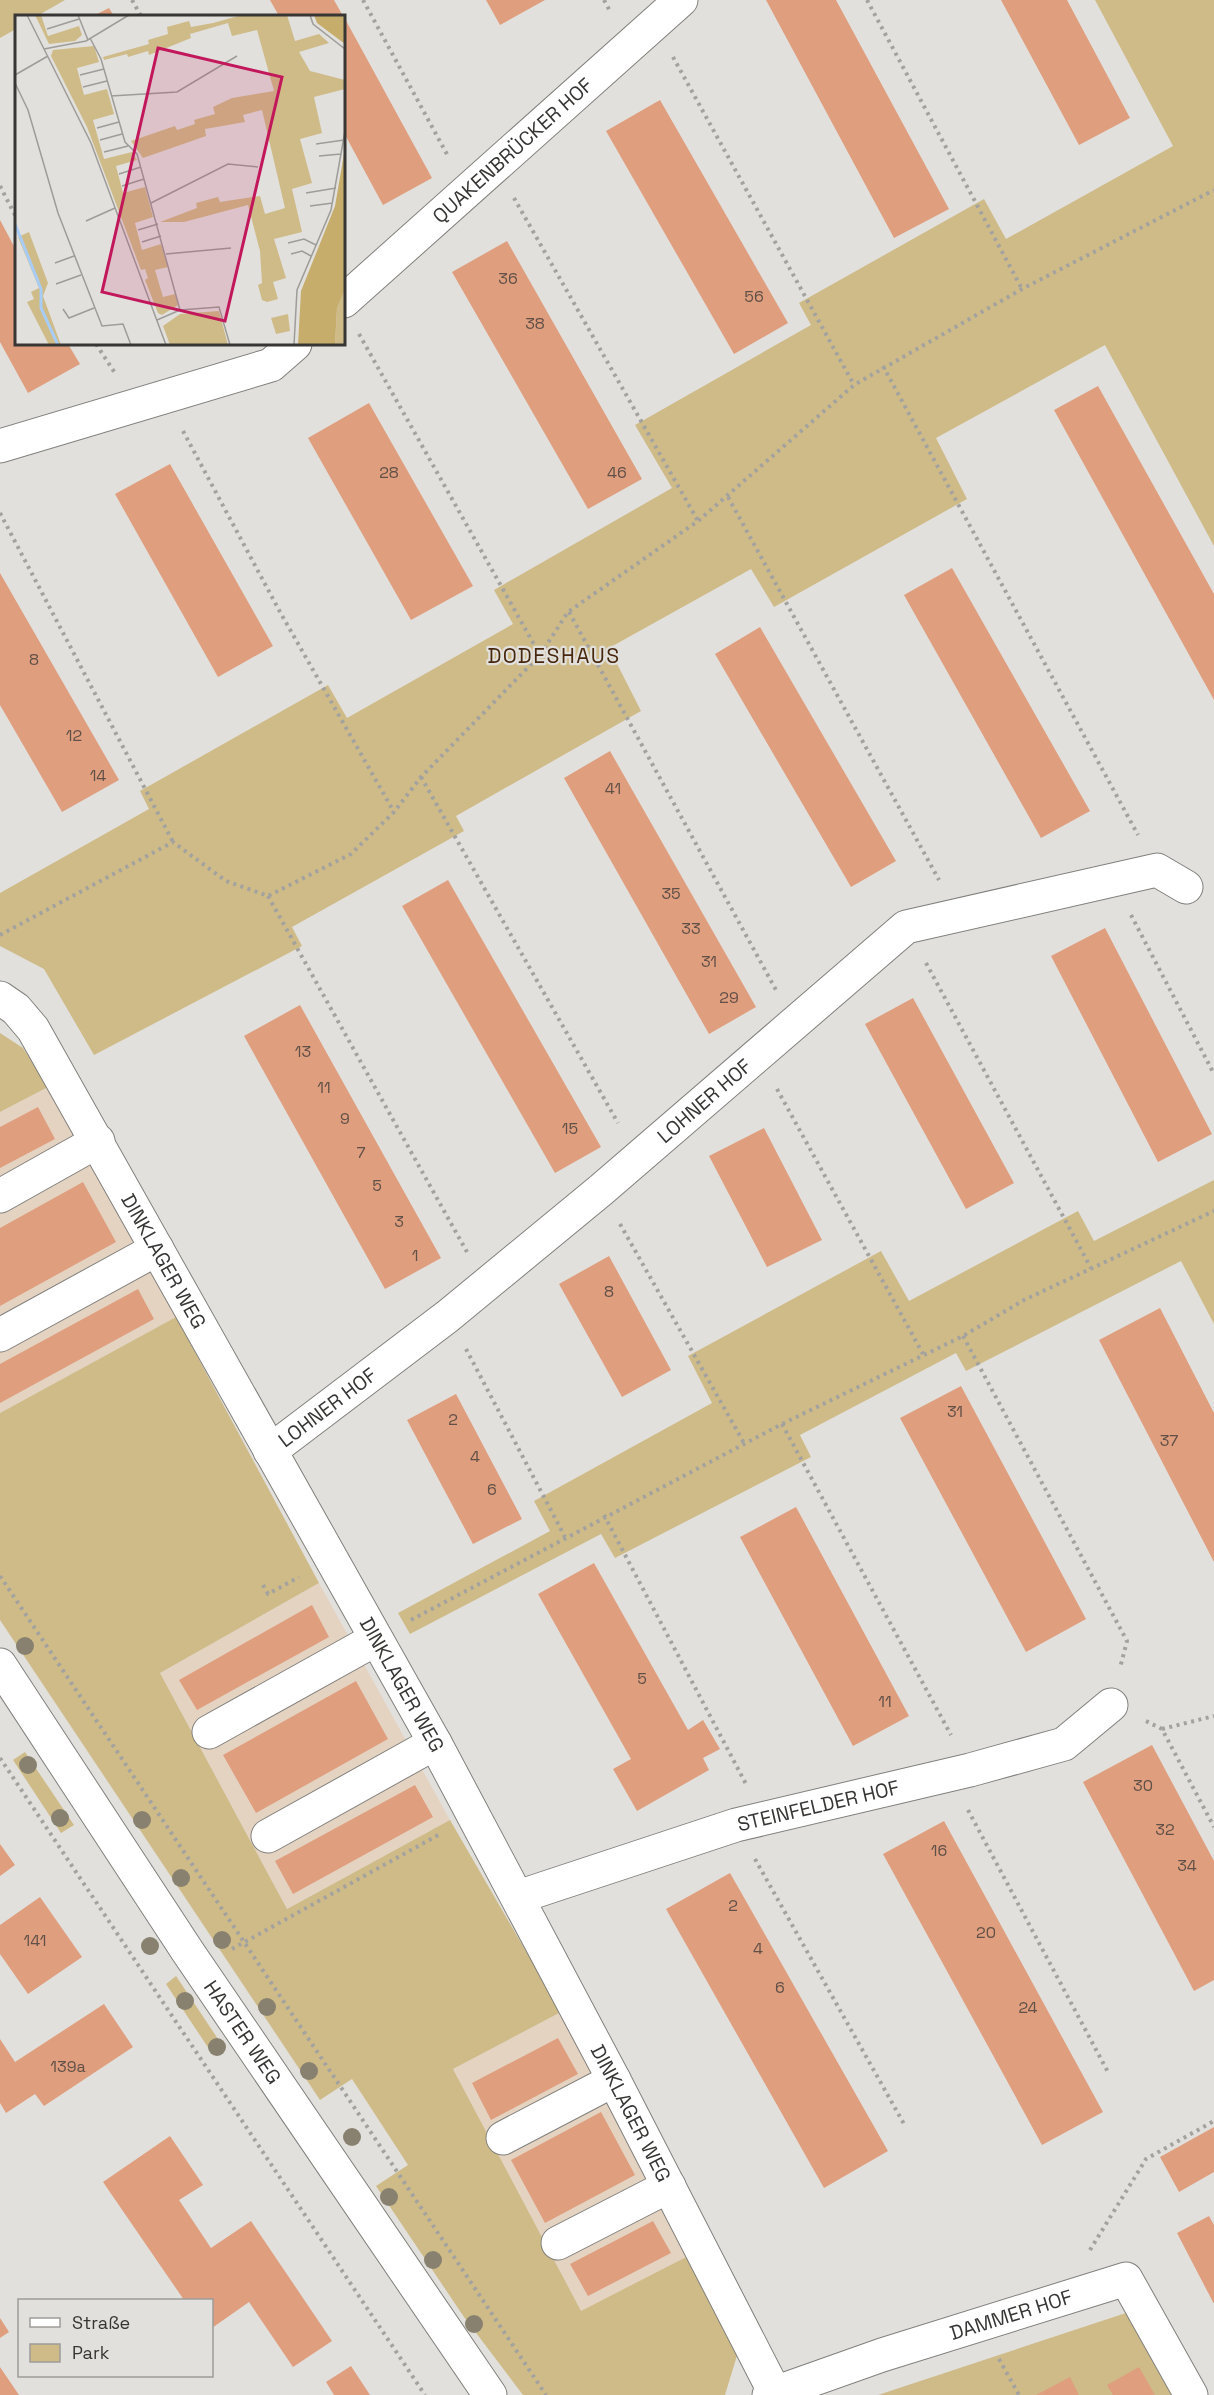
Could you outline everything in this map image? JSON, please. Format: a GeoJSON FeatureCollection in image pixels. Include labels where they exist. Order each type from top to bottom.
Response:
{"type":"FeatureCollection","features":[{"type":"Feature","properties":{"kind":"street","name":"QUAKENBRÜCKER HOF"},"geometry":{"type":"LineString","coordinates":[[349,314],[466,190],[681,0]]}},
{"type":"Feature","properties":{"kind":"street"},"geometry":{"type":"LineString","coordinates":[[0,446],[271,365],[294,345]]}},
{"type":"Feature","properties":{"kind":"street"},"geometry":{"type":"LineString","coordinates":[[1157,870],[1186,886]]}},
{"type":"Feature","properties":{"kind":"street","name":"LOHNER HOF"},"geometry":{"type":"LineString","coordinates":[[270,1451],[448,1316],[601,1190],[906,927],[1157,870]]}},
{"type":"Feature","properties":{"kind":"street","name":"DINKLAGER WEG"},"geometry":{"type":"LineString","coordinates":[[0,998],[16,1009],[33,1029],[435,1743],[669,2186],[772,2393]]}},
{"type":"Feature","properties":{"kind":"street"},"geometry":{"type":"LineString","coordinates":[[0,1196],[98,1142]]}},
{"type":"Feature","properties":{"kind":"street"},"geometry":{"type":"LineString","coordinates":[[0,1335],[157,1249]]}},
{"type":"Feature","properties":{"kind":"street"},"geometry":{"type":"LineString","coordinates":[[209,1732],[376,1639]]}},
{"type":"Feature","properties":{"kind":"street","name":"HASTER WEG"},"geometry":{"type":"LineString","coordinates":[[0,1665],[201,1971],[490,2395]]}},
{"type":"Feature","properties":{"kind":"street","name":"STEINFELDER HOF"},"geometry":{"type":"LineString","coordinates":[[518,1897],[750,1822],[959,1772],[1064,1744],[1111,1705]]}},
{"type":"Feature","properties":{"kind":"street"},"geometry":{"type":"LineString","coordinates":[[268,1836],[435,1743]]}},
{"type":"Feature","properties":{"kind":"street"},"geometry":{"type":"LineString","coordinates":[[503,2138],[614,2080]]}},
{"type":"Feature","properties":{"kind":"street"},"geometry":{"type":"LineString","coordinates":[[558,2243],[669,2186]]}},
{"type":"Feature","properties":{"kind":"street","name":"DAMMER HOF"},"geometry":{"type":"LineString","coordinates":[[772,2393],[1126,2279],[1191,2395]]}},
{"type":"Feature","properties":{"kind":"path"},"geometry":{"type":"LineString","coordinates":[[132,0],[140,15]]}},
{"type":"Feature","properties":{"kind":"path"},"geometry":{"type":"LineString","coordinates":[[363,0],[466,190]]}},
{"type":"Feature","properties":{"kind":"path"},"geometry":{"type":"LineString","coordinates":[[867,0],[1022,289]]}},
{"type":"Feature","properties":{"kind":"path"},"geometry":{"type":"LineString","coordinates":[[654,23],[854,385]]}},
{"type":"Feature","properties":{"kind":"path"},"geometry":{"type":"LineString","coordinates":[[494,164],[698,521]]}},
{"type":"Feature","properties":{"kind":"path"},"geometry":{"type":"LineString","coordinates":[[0,186],[15,215]]}},
{"type":"Feature","properties":{"kind":"path"},"geometry":{"type":"LineString","coordinates":[[268,896],[351,854],[394,812],[421,777],[540,655],[568,612],[698,521],[854,385],[883,366],[1022,289],[1214,190]]}},
{"type":"Feature","properties":{"kind":"path"},"geometry":{"type":"LineString","coordinates":[[349,314],[540,655]]}},
{"type":"Feature","properties":{"kind":"path"},"geometry":{"type":"LineString","coordinates":[[883,366],[1157,870]]}},
{"type":"Feature","properties":{"kind":"path"},"geometry":{"type":"LineString","coordinates":[[164,396],[280,612],[394,812]]}},
{"type":"Feature","properties":{"kind":"path"},"geometry":{"type":"LineString","coordinates":[[728,497],[958,914]]}},
{"type":"Feature","properties":{"kind":"path"},"geometry":{"type":"LineString","coordinates":[[0,513],[173,842],[226,881],[268,896],[485,1284]]}},
{"type":"Feature","properties":{"kind":"path"},"geometry":{"type":"LineString","coordinates":[[568,612],[794,1022]]}},
{"type":"Feature","properties":{"kind":"path"},"geometry":{"type":"LineString","coordinates":[[421,777],[638,1157]]}},
{"type":"Feature","properties":{"kind":"path"},"geometry":{"type":"LineString","coordinates":[[0,935],[173,842]]}},
{"type":"Feature","properties":{"kind":"path"},"geometry":{"type":"LineString","coordinates":[[1113,880],[1214,1074]]}},
{"type":"Feature","properties":{"kind":"path"},"geometry":{"type":"LineString","coordinates":[[906,927],[1091,1268]]}},
{"type":"Feature","properties":{"kind":"path"},"geometry":{"type":"LineString","coordinates":[[758,1053],[923,1354]]}},
{"type":"Feature","properties":{"kind":"path"},"geometry":{"type":"LineString","coordinates":[[601,1190],[744,1443]]}},
{"type":"Feature","properties":{"kind":"path"},"geometry":{"type":"LineString","coordinates":[[376,1639],[604,1515],[782,1424],[963,1336],[1024,1299],[1214,1211]]}},
{"type":"Feature","properties":{"kind":"path"},"geometry":{"type":"LineString","coordinates":[[448,1316],[565,1537]]}},
{"type":"Feature","properties":{"kind":"path"},"geometry":{"type":"LineString","coordinates":[[963,1336],[1127,1641],[1111,1705],[1162,1729],[1214,1827]]}},
{"type":"Feature","properties":{"kind":"path"},"geometry":{"type":"LineString","coordinates":[[782,1424],[1109,2074]]}},
{"type":"Feature","properties":{"kind":"path"},"geometry":{"type":"LineString","coordinates":[[604,1515],[695,1691],[750,1822],[904,2124]]}},
{"type":"Feature","properties":{"kind":"path"},"geometry":{"type":"LineString","coordinates":[[0,1576],[546,2395]]}},
{"type":"Feature","properties":{"kind":"path"},"geometry":{"type":"LineString","coordinates":[[1162,1729],[1214,1716]]}},
{"type":"Feature","properties":{"kind":"path"},"geometry":{"type":"LineString","coordinates":[[0,1758],[425,2395]]}},
{"type":"Feature","properties":{"kind":"path"},"geometry":{"type":"LineString","coordinates":[[245,1944],[472,1816]]}},
{"type":"Feature","properties":{"kind":"path"},"geometry":{"type":"LineString","coordinates":[[1059,2299],[1146,2159],[1214,2121]]}},
{"type":"Feature","properties":{"kind":"shaded area"},"geometry":{"type":"Polygon","coordinates":[[[48,1087],[176,1317],[0,1413],[0,1112],[48,1087]]]}},
{"type":"Feature","properties":{"kind":"shaded area"},"geometry":{"type":"Polygon","coordinates":[[[319,1583],[450,1820],[287,1909],[160,1673],[319,1583]]]}},
{"type":"Feature","properties":{"kind":"shaded area"},"geometry":{"type":"Polygon","coordinates":[[[561,2012],[692,2254],[581,2312],[453,2069],[561,2012]]]}},
{"type":"Feature","properties":{"kind":"green space"},"geometry":{"type":"Polygon","coordinates":[[[0,0],[65,0],[39,15],[15,15],[15,30],[0,38],[0,0]]]}},
{"type":"Feature","properties":{"kind":"green space"},"geometry":{"type":"Polygon","coordinates":[[[1095,0],[1214,0],[1214,546],[1105,345],[936,438],[967,499],[774,607],[751,569],[609,648],[641,711],[456,816],[464,831],[292,927],[302,946],[94,1055],[44,969],[0,946],[0,893],[149,809],[140,791],[328,685],[347,718],[513,624],[494,590],[672,488],[635,425],[811,325],[799,303],[984,199],[1006,239],[1173,146],[1095,0]]]}},
{"type":"Feature","properties":{"kind":"green space"},"geometry":{"type":"Polygon","coordinates":[[[0,1033],[23,1048],[48,1087],[0,1112],[0,1033]]]}},
{"type":"Feature","properties":{"kind":"green space"},"geometry":{"type":"Polygon","coordinates":[[[1214,1180],[1214,1324],[1181,1261],[966,1371],[956,1353],[800,1435],[811,1457],[615,1558],[601,1534],[410,1634],[398,1613],[550,1531],[534,1501],[712,1403],[688,1356],[881,1251],[909,1301],[1078,1211],[1094,1241],[1214,1180]]]}},
{"type":"Feature","properties":{"kind":"green space"},"geometry":{"type":"Polygon","coordinates":[[[176,1317],[319,1583],[160,1673],[287,1909],[450,1820],[561,2012],[453,2069],[581,2311],[692,2254],[739,2349],[725,2395],[523,2395],[464,2317],[376,2186],[408,2165],[352,2079],[320,2100],[0,1620],[0,1413],[176,1317]]]}},
{"type":"Feature","properties":{"kind":"green space"},"geometry":{"type":"Polygon","coordinates":[[[25,1752],[74,1825],[61,1833],[13,1760],[25,1752]]]}},
{"type":"Feature","properties":{"kind":"green space"},"geometry":{"type":"Polygon","coordinates":[[[176,1976],[224,2048],[213,2055],[166,1984],[176,1976]]]}},
{"type":"Feature","properties":{"kind":"green space"},"geometry":{"type":"Polygon","coordinates":[[[1132,2311],[1178,2395],[878,2395],[1132,2311]]]}},
{"type":"Feature","properties":{"kind":"building"},"geometry":{"type":"Polygon","coordinates":[[[270,0],[334,0],[342,15],[278,15],[270,0]]]}},
{"type":"Feature","properties":{"kind":"building"},"geometry":{"type":"Polygon","coordinates":[[[486,0],[545,0],[500,25],[486,0]]]}},
{"type":"Feature","properties":{"kind":"building"},"geometry":{"type":"Polygon","coordinates":[[[766,0],[836,0],[949,209],[894,238],[766,0]]]}},
{"type":"Feature","properties":{"kind":"building"},"geometry":{"type":"Polygon","coordinates":[[[1001,0],[1067,0],[1130,118],[1079,145],[1001,0]]]}},
{"type":"Feature","properties":{"kind":"building"},"geometry":{"type":"Polygon","coordinates":[[[109,8],[113,15],[95,15],[109,8]]]}},
{"type":"Feature","properties":{"kind":"building"},"geometry":{"type":"Polygon","coordinates":[[[345,19],[432,178],[383,205],[345,135],[345,19]]]}},
{"type":"Feature","properties":{"kind":"building"},"geometry":{"type":"Polygon","coordinates":[[[660,100],[788,323],[734,354],[606,131],[660,100]]]}},
{"type":"Feature","properties":{"kind":"building"},"geometry":{"type":"Polygon","coordinates":[[[0,220],[15,248],[15,345],[69,345],[80,364],[28,393],[0,342],[0,220]]]}},
{"type":"Feature","properties":{"kind":"building"},"geometry":{"type":"Polygon","coordinates":[[[507,241],[642,479],[588,509],[452,272],[507,241]]]}},
{"type":"Feature","properties":{"kind":"building"},"geometry":{"type":"Polygon","coordinates":[[[1098,386],[1214,594],[1214,700],[1054,410],[1098,386]]]}},
{"type":"Feature","properties":{"kind":"building"},"geometry":{"type":"Polygon","coordinates":[[[369,403],[473,586],[411,620],[308,438],[369,403]]]}},
{"type":"Feature","properties":{"kind":"building"},"geometry":{"type":"Polygon","coordinates":[[[170,464],[273,646],[218,677],[115,494],[170,464]]]}},
{"type":"Feature","properties":{"kind":"building"},"geometry":{"type":"Polygon","coordinates":[[[952,568],[1090,811],[1041,838],[904,595],[952,568]]]}},
{"type":"Feature","properties":{"kind":"building"},"geometry":{"type":"Polygon","coordinates":[[[0,573],[119,780],[62,812],[0,705],[0,573]]]}},
{"type":"Feature","properties":{"kind":"building"},"geometry":{"type":"Polygon","coordinates":[[[760,627],[896,861],[851,887],[715,654],[760,627]]]}},
{"type":"Feature","properties":{"kind":"building"},"geometry":{"type":"Polygon","coordinates":[[[610,751],[756,1007],[709,1034],[564,778],[610,751]]]}},
{"type":"Feature","properties":{"kind":"building"},"geometry":{"type":"Polygon","coordinates":[[[448,880],[601,1147],[555,1173],[402,906],[448,880]]]}},
{"type":"Feature","properties":{"kind":"building"},"geometry":{"type":"Polygon","coordinates":[[[1105,928],[1212,1134],[1158,1162],[1051,956],[1105,928]]]}},
{"type":"Feature","properties":{"kind":"building"},"geometry":{"type":"Polygon","coordinates":[[[913,998],[1014,1183],[966,1209],[865,1024],[913,998]]]}},
{"type":"Feature","properties":{"kind":"building"},"geometry":{"type":"Polygon","coordinates":[[[300,1005],[441,1258],[385,1289],[244,1036],[300,1005]]]}},
{"type":"Feature","properties":{"kind":"building"},"geometry":{"type":"Polygon","coordinates":[[[38,1107],[55,1139],[0,1168],[0,1127],[38,1107]]]}},
{"type":"Feature","properties":{"kind":"building"},"geometry":{"type":"Polygon","coordinates":[[[764,1128],[822,1240],[767,1267],[709,1156],[764,1128]]]}},
{"type":"Feature","properties":{"kind":"building"},"geometry":{"type":"Polygon","coordinates":[[[83,1182],[116,1242],[0,1306],[0,1228],[83,1182]]]}},
{"type":"Feature","properties":{"kind":"building"},"geometry":{"type":"Polygon","coordinates":[[[609,1256],[671,1370],[622,1397],[559,1284],[609,1256]]]}},
{"type":"Feature","properties":{"kind":"building"},"geometry":{"type":"Polygon","coordinates":[[[138,1289],[154,1319],[0,1403],[0,1364],[138,1289]]]}},
{"type":"Feature","properties":{"kind":"building"},"geometry":{"type":"Polygon","coordinates":[[[1160,1308],[1214,1413],[1214,1562],[1099,1340],[1160,1308]]]}},
{"type":"Feature","properties":{"kind":"building"},"geometry":{"type":"Polygon","coordinates":[[[961,1386],[1086,1619],[1026,1652],[900,1418],[961,1386]]]}},
{"type":"Feature","properties":{"kind":"building"},"geometry":{"type":"Polygon","coordinates":[[[456,1394],[522,1519],[473,1544],[407,1420],[456,1394]]]}},
{"type":"Feature","properties":{"kind":"building"},"geometry":{"type":"Polygon","coordinates":[[[796,1507],[909,1716],[853,1746],[740,1537],[796,1507]]]}},
{"type":"Feature","properties":{"kind":"building"},"geometry":{"type":"Polygon","coordinates":[[[594,1563],[688,1730],[703,1720],[720,1749],[703,1758],[709,1770],[637,1811],[613,1769],[631,1759],[538,1594],[594,1563]]]}},
{"type":"Feature","properties":{"kind":"building"},"geometry":{"type":"Polygon","coordinates":[[[312,1605],[329,1637],[197,1710],[179,1680],[312,1605]]]}},
{"type":"Feature","properties":{"kind":"building"},"geometry":{"type":"Polygon","coordinates":[[[356,1681],[388,1739],[256,1813],[223,1755],[356,1681]]]}},
{"type":"Feature","properties":{"kind":"building"},"geometry":{"type":"Polygon","coordinates":[[[1152,1745],[1214,1861],[1214,1980],[1194,1991],[1083,1782],[1152,1745]]]}},
{"type":"Feature","properties":{"kind":"building"},"geometry":{"type":"Polygon","coordinates":[[[415,1785],[433,1817],[293,1894],[275,1861],[415,1785]]]}},
{"type":"Feature","properties":{"kind":"building"},"geometry":{"type":"Polygon","coordinates":[[[944,1821],[1103,2112],[1042,2145],[883,1854],[944,1821]]]}},
{"type":"Feature","properties":{"kind":"building"},"geometry":{"type":"Polygon","coordinates":[[[0,1844],[15,1865],[0,1876],[0,1844]]]}},
{"type":"Feature","properties":{"kind":"building"},"geometry":{"type":"Polygon","coordinates":[[[730,1873],[888,2151],[824,2188],[666,1909],[730,1873]]]}},
{"type":"Feature","properties":{"kind":"building"},"geometry":{"type":"Polygon","coordinates":[[[40,1897],[82,1957],[28,1994],[0,1954],[0,1925],[40,1897]]]}},
{"type":"Feature","properties":{"kind":"building"},"geometry":{"type":"Polygon","coordinates":[[[104,2004],[133,2047],[44,2106],[35,2094],[6,2113],[0,2103],[0,2039],[15,2062],[104,2004]]]}},
{"type":"Feature","properties":{"kind":"building"},"geometry":{"type":"Polygon","coordinates":[[[558,2038],[578,2074],[491,2120],[472,2083],[558,2038]]]}},
{"type":"Feature","properties":{"kind":"building"},"geometry":{"type":"Polygon","coordinates":[[[601,2112],[635,2175],[545,2223],[511,2160],[601,2112]]]}},
{"type":"Feature","properties":{"kind":"building"},"geometry":{"type":"Polygon","coordinates":[[[1214,2127],[1214,2172],[1179,2192],[1160,2157],[1214,2127]]]}},
{"type":"Feature","properties":{"kind":"building"},"geometry":{"type":"Polygon","coordinates":[[[170,2136],[203,2185],[179,2200],[211,2248],[251,2221],[332,2341],[293,2367],[249,2302],[213,2327],[213,2299],[183,2299],[103,2182],[170,2136]]]}},
{"type":"Feature","properties":{"kind":"building"},"geometry":{"type":"Polygon","coordinates":[[[1209,2216],[1214,2225],[1214,2304],[1177,2233],[1209,2216]]]}},
{"type":"Feature","properties":{"kind":"building"},"geometry":{"type":"Polygon","coordinates":[[[653,2221],[671,2253],[588,2296],[570,2264],[653,2221]]]}},
{"type":"Feature","properties":{"kind":"building"},"geometry":{"type":"Polygon","coordinates":[[[0,2318],[9,2332],[0,2338],[0,2318]]]}},
{"type":"Feature","properties":{"kind":"building"},"geometry":{"type":"Polygon","coordinates":[[[351,2366],[370,2395],[334,2395],[326,2382],[351,2366]]]}},
{"type":"Feature","properties":{"kind":"building"},"geometry":{"type":"Polygon","coordinates":[[[0,2367],[19,2395],[0,2395],[0,2367]]]}},
{"type":"Feature","properties":{"kind":"building"},"geometry":{"type":"Polygon","coordinates":[[[1139,2367],[1155,2395],[1113,2395],[1107,2385],[1139,2367]]]}},
{"type":"Feature","properties":{"kind":"building"},"geometry":{"type":"Polygon","coordinates":[[[1070,2377],[1079,2395],[1036,2395],[1070,2377]]]}},
{"type":"Feature","properties":{"kind":"district","name":"DODESHAUS"},"geometry":{"type":"Point","coordinates":[554,655]}}]}
